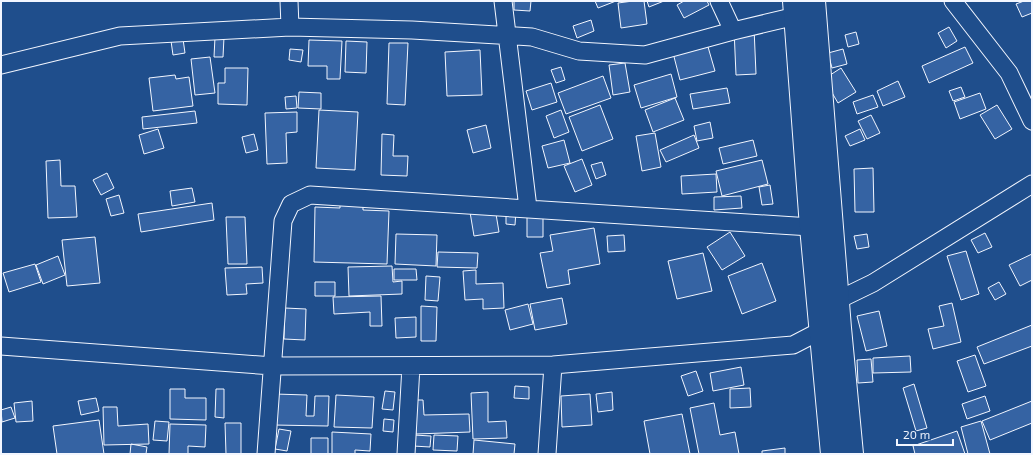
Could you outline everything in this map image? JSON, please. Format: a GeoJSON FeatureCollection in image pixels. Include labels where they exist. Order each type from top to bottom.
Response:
{"type":"FeatureCollection","features":[{"type":"Feature","properties":{"kind":"main road"},"geometry":{"type":"LineString","coordinates":[[814,1],[830,330],[832,454]]}},
{"type":"Feature","properties":{"kind":"main road"},"geometry":{"type":"LineString","coordinates":[[795,9],[811,227],[828,303]]}},
{"type":"Feature","properties":{"kind":"main road"},"geometry":{"type":"LineString","coordinates":[[830,330],[852,454]]}},
{"type":"Feature","properties":{"kind":"street"},"geometry":{"type":"LineString","coordinates":[[289,1],[290,27]]}},
{"type":"Feature","properties":{"kind":"street"},"geometry":{"type":"LineString","coordinates":[[503,1],[528,208]]}},
{"type":"Feature","properties":{"kind":"street"},"geometry":{"type":"LineString","coordinates":[[719,1],[733,31]]}},
{"type":"Feature","properties":{"kind":"street"},"geometry":{"type":"LineString","coordinates":[[953,1],[1009,73],[1032,121]]}},
{"type":"Feature","properties":{"kind":"street"},"geometry":{"type":"LineString","coordinates":[[1,65],[120,36],[290,27],[412,30],[532,37],[579,51],[645,55],[733,31],[795,9]]}},
{"type":"Feature","properties":{"kind":"street"},"geometry":{"type":"LineString","coordinates":[[828,303],[873,283],[1032,184]]}},
{"type":"Feature","properties":{"kind":"street"},"geometry":{"type":"LineString","coordinates":[[266,454],[282,221],[291,204],[310,195],[811,227]]}},
{"type":"Feature","properties":{"kind":"street"},"geometry":{"type":"LineString","coordinates":[[1,346],[273,366],[553,365],[793,345],[830,330]]}},
{"type":"Feature","properties":{"kind":"street"},"geometry":{"type":"LineString","coordinates":[[547,454],[553,365]]}},
{"type":"Feature","properties":{"kind":"street"},"geometry":{"type":"LineString","coordinates":[[406,454],[412,366]]}},
{"type":"Feature","properties":{"kind":"building"},"geometry":{"type":"Polygon","coordinates":[[[514,1],[531,1],[530,11],[514,10],[514,1]]]}},
{"type":"Feature","properties":{"kind":"building"},"geometry":{"type":"Polygon","coordinates":[[[595,1],[616,1],[598,8],[595,1]]]}},
{"type":"Feature","properties":{"kind":"building"},"geometry":{"type":"Polygon","coordinates":[[[644,1],[647,24],[621,28],[618,3],[644,1]]]}},
{"type":"Feature","properties":{"kind":"building"},"geometry":{"type":"Polygon","coordinates":[[[647,1],[664,1],[649,7],[647,1]]]}},
{"type":"Feature","properties":{"kind":"building"},"geometry":{"type":"Polygon","coordinates":[[[684,1],[707,1],[709,5],[684,18],[677,5],[684,1]]]}},
{"type":"Feature","properties":{"kind":"building"},"geometry":{"type":"Polygon","coordinates":[[[1024,1],[1032,1],[1032,13],[1022,17],[1016,4],[1024,1]]]}},
{"type":"Feature","properties":{"kind":"building"},"geometry":{"type":"Polygon","coordinates":[[[591,20],[594,31],[577,38],[573,26],[591,20]]]}},
{"type":"Feature","properties":{"kind":"building"},"geometry":{"type":"Polygon","coordinates":[[[949,27],[957,41],[946,48],[938,33],[949,27]]]}},
{"type":"Feature","properties":{"kind":"building"},"geometry":{"type":"Polygon","coordinates":[[[754,28],[756,74],[736,75],[734,29],[754,28]]]}},
{"type":"Feature","properties":{"kind":"building"},"geometry":{"type":"Polygon","coordinates":[[[856,32],[859,44],[848,47],[845,35],[856,32]]]}},
{"type":"Feature","properties":{"kind":"building"},"geometry":{"type":"Polygon","coordinates":[[[215,37],[224,37],[223,57],[214,57],[215,37]]]}},
{"type":"Feature","properties":{"kind":"building"},"geometry":{"type":"Polygon","coordinates":[[[183,39],[185,53],[173,55],[171,41],[183,39]]]}},
{"type":"Feature","properties":{"kind":"building"},"geometry":{"type":"Polygon","coordinates":[[[309,40],[342,41],[340,79],[327,79],[327,66],[308,66],[309,40]]]}},
{"type":"Feature","properties":{"kind":"building"},"geometry":{"type":"Polygon","coordinates":[[[706,40],[715,71],[680,80],[672,49],[706,40]]]}},
{"type":"Feature","properties":{"kind":"building"},"geometry":{"type":"Polygon","coordinates":[[[346,41],[367,42],[366,73],[345,72],[346,41]]]}},
{"type":"Feature","properties":{"kind":"building"},"geometry":{"type":"Polygon","coordinates":[[[389,43],[408,43],[405,105],[387,104],[389,43]]]}},
{"type":"Feature","properties":{"kind":"building"},"geometry":{"type":"Polygon","coordinates":[[[965,47],[973,63],[929,83],[922,66],[965,47]]]}},
{"type":"Feature","properties":{"kind":"building"},"geometry":{"type":"Polygon","coordinates":[[[290,49],[303,50],[301,62],[289,60],[290,49]]]}},
{"type":"Feature","properties":{"kind":"building"},"geometry":{"type":"Polygon","coordinates":[[[843,49],[847,64],[832,68],[828,53],[843,49]]]}},
{"type":"Feature","properties":{"kind":"building"},"geometry":{"type":"Polygon","coordinates":[[[480,50],[482,95],[447,96],[445,52],[480,50]]]}},
{"type":"Feature","properties":{"kind":"building"},"geometry":{"type":"Polygon","coordinates":[[[210,57],[215,93],[195,95],[191,59],[210,57]]]}},
{"type":"Feature","properties":{"kind":"building"},"geometry":{"type":"Polygon","coordinates":[[[625,63],[630,92],[613,95],[609,65],[625,63]]]}},
{"type":"Feature","properties":{"kind":"building"},"geometry":{"type":"Polygon","coordinates":[[[561,67],[565,80],[556,83],[551,70],[561,67]]]}},
{"type":"Feature","properties":{"kind":"building"},"geometry":{"type":"Polygon","coordinates":[[[225,68],[248,68],[247,105],[218,104],[218,83],[225,83],[225,68]]]}},
{"type":"Feature","properties":{"kind":"building"},"geometry":{"type":"Polygon","coordinates":[[[841,68],[856,92],[838,103],[824,79],[841,68]]]}},
{"type":"Feature","properties":{"kind":"building"},"geometry":{"type":"Polygon","coordinates":[[[671,74],[677,97],[641,108],[634,85],[671,74]]]}},
{"type":"Feature","properties":{"kind":"building"},"geometry":{"type":"Polygon","coordinates":[[[175,75],[176,79],[189,77],[193,106],[153,111],[149,78],[175,75]]]}},
{"type":"Feature","properties":{"kind":"building"},"geometry":{"type":"Polygon","coordinates":[[[603,76],[611,98],[566,114],[558,93],[603,76]]]}},
{"type":"Feature","properties":{"kind":"building"},"geometry":{"type":"Polygon","coordinates":[[[898,81],[905,97],[883,106],[877,91],[898,81]]]}},
{"type":"Feature","properties":{"kind":"building"},"geometry":{"type":"Polygon","coordinates":[[[551,83],[557,102],[532,110],[526,91],[551,83]]]}},
{"type":"Feature","properties":{"kind":"building"},"geometry":{"type":"Polygon","coordinates":[[[961,87],[965,97],[953,101],[949,91],[961,87]]]}},
{"type":"Feature","properties":{"kind":"building"},"geometry":{"type":"Polygon","coordinates":[[[727,88],[730,103],[693,109],[690,94],[727,88]]]}},
{"type":"Feature","properties":{"kind":"building"},"geometry":{"type":"Polygon","coordinates":[[[299,92],[321,93],[321,109],[298,108],[299,92]]]}},
{"type":"Feature","properties":{"kind":"building"},"geometry":{"type":"Polygon","coordinates":[[[980,93],[986,109],[960,119],[954,102],[980,93]]]}},
{"type":"Feature","properties":{"kind":"building"},"geometry":{"type":"Polygon","coordinates":[[[873,95],[878,107],[857,114],[853,102],[873,95]]]}},
{"type":"Feature","properties":{"kind":"building"},"geometry":{"type":"Polygon","coordinates":[[[296,96],[297,108],[286,109],[285,97],[296,96]]]}},
{"type":"Feature","properties":{"kind":"building"},"geometry":{"type":"Polygon","coordinates":[[[675,98],[684,120],[653,132],[645,110],[675,98]]]}},
{"type":"Feature","properties":{"kind":"building"},"geometry":{"type":"Polygon","coordinates":[[[600,105],[613,139],[582,151],[569,117],[600,105]]]}},
{"type":"Feature","properties":{"kind":"building"},"geometry":{"type":"Polygon","coordinates":[[[997,105],[1012,129],[995,139],[980,115],[997,105]]]}},
{"type":"Feature","properties":{"kind":"building"},"geometry":{"type":"Polygon","coordinates":[[[319,110],[358,112],[355,170],[316,168],[319,110]]]}},
{"type":"Feature","properties":{"kind":"building"},"geometry":{"type":"Polygon","coordinates":[[[561,110],[569,132],[554,138],[546,116],[561,110]]]}},
{"type":"Feature","properties":{"kind":"building"},"geometry":{"type":"Polygon","coordinates":[[[195,111],[197,123],[143,129],[142,117],[195,111]]]}},
{"type":"Feature","properties":{"kind":"building"},"geometry":{"type":"Polygon","coordinates":[[[297,112],[297,132],[286,133],[287,163],[267,164],[265,113],[297,112]]]}},
{"type":"Feature","properties":{"kind":"building"},"geometry":{"type":"Polygon","coordinates":[[[871,115],[880,133],[867,139],[858,121],[871,115]]]}},
{"type":"Feature","properties":{"kind":"building"},"geometry":{"type":"Polygon","coordinates":[[[710,122],[713,138],[697,141],[694,126],[710,122]]]}},
{"type":"Feature","properties":{"kind":"building"},"geometry":{"type":"Polygon","coordinates":[[[486,125],[491,148],[473,153],[467,130],[486,125]]]}},
{"type":"Feature","properties":{"kind":"building"},"geometry":{"type":"Polygon","coordinates":[[[158,129],[164,148],[144,154],[139,135],[158,129]]]}},
{"type":"Feature","properties":{"kind":"building"},"geometry":{"type":"Polygon","coordinates":[[[860,129],[865,140],[850,146],[845,136],[860,129]]]}},
{"type":"Feature","properties":{"kind":"building"},"geometry":{"type":"Polygon","coordinates":[[[655,133],[661,167],[642,171],[636,136],[655,133]]]}},
{"type":"Feature","properties":{"kind":"building"},"geometry":{"type":"Polygon","coordinates":[[[254,134],[258,150],[246,153],[242,137],[254,134]]]}},
{"type":"Feature","properties":{"kind":"building"},"geometry":{"type":"Polygon","coordinates":[[[382,134],[394,135],[393,156],[408,156],[407,176],[381,175],[382,134]]]}},
{"type":"Feature","properties":{"kind":"building"},"geometry":{"type":"Polygon","coordinates":[[[694,135],[699,148],[666,162],[660,150],[694,135]]]}},
{"type":"Feature","properties":{"kind":"building"},"geometry":{"type":"Polygon","coordinates":[[[564,140],[570,163],[548,168],[542,146],[564,140]]]}},
{"type":"Feature","properties":{"kind":"building"},"geometry":{"type":"Polygon","coordinates":[[[753,140],[757,156],[723,164],[719,148],[753,140]]]}},
{"type":"Feature","properties":{"kind":"building"},"geometry":{"type":"Polygon","coordinates":[[[582,159],[592,185],[575,192],[564,166],[582,159]]]}},
{"type":"Feature","properties":{"kind":"building"},"geometry":{"type":"Polygon","coordinates":[[[60,160],[61,186],[75,186],[77,217],[48,218],[46,161],[60,160]]]}},
{"type":"Feature","properties":{"kind":"building"},"geometry":{"type":"Polygon","coordinates":[[[762,160],[768,184],[722,196],[716,171],[762,160]]]}},
{"type":"Feature","properties":{"kind":"building"},"geometry":{"type":"Polygon","coordinates":[[[602,162],[606,175],[596,179],[591,165],[602,162]]]}},
{"type":"Feature","properties":{"kind":"building"},"geometry":{"type":"Polygon","coordinates":[[[873,168],[874,212],[855,212],[854,169],[873,168]]]}},
{"type":"Feature","properties":{"kind":"building"},"geometry":{"type":"Polygon","coordinates":[[[107,173],[114,188],[101,195],[93,180],[107,173]]]}},
{"type":"Feature","properties":{"kind":"building"},"geometry":{"type":"Polygon","coordinates":[[[716,174],[717,192],[682,194],[681,176],[716,174]]]}},
{"type":"Feature","properties":{"kind":"building"},"geometry":{"type":"Polygon","coordinates":[[[770,185],[773,204],[762,205],[759,187],[770,185]]]}},
{"type":"Feature","properties":{"kind":"building"},"geometry":{"type":"Polygon","coordinates":[[[192,188],[195,202],[172,206],[170,191],[192,188]]]}},
{"type":"Feature","properties":{"kind":"building"},"geometry":{"type":"Polygon","coordinates":[[[119,195],[124,213],[111,216],[106,199],[119,195]]]}},
{"type":"Feature","properties":{"kind":"building"},"geometry":{"type":"Polygon","coordinates":[[[741,196],[742,208],[714,210],[714,197],[741,196]]]}},
{"type":"Feature","properties":{"kind":"building"},"geometry":{"type":"Polygon","coordinates":[[[340,202],[363,203],[363,210],[389,211],[387,264],[314,262],[315,207],[340,208],[340,202]]]}},
{"type":"Feature","properties":{"kind":"building"},"geometry":{"type":"Polygon","coordinates":[[[212,203],[214,220],[141,232],[138,214],[212,203]]]}},
{"type":"Feature","properties":{"kind":"building"},"geometry":{"type":"Polygon","coordinates":[[[495,208],[499,232],[474,236],[470,212],[495,208]]]}},
{"type":"Feature","properties":{"kind":"building"},"geometry":{"type":"Polygon","coordinates":[[[506,211],[516,211],[515,225],[506,224],[506,211]]]}},
{"type":"Feature","properties":{"kind":"building"},"geometry":{"type":"Polygon","coordinates":[[[527,216],[543,217],[543,237],[527,237],[527,216]]]}},
{"type":"Feature","properties":{"kind":"building"},"geometry":{"type":"Polygon","coordinates":[[[226,217],[245,217],[247,264],[228,264],[226,217]]]}},
{"type":"Feature","properties":{"kind":"building"},"geometry":{"type":"Polygon","coordinates":[[[594,228],[600,264],[568,270],[570,284],[547,288],[540,253],[553,251],[550,235],[594,228]]]}},
{"type":"Feature","properties":{"kind":"building"},"geometry":{"type":"Polygon","coordinates":[[[730,232],[745,256],[722,270],[707,247],[730,232]]]}},
{"type":"Feature","properties":{"kind":"building"},"geometry":{"type":"Polygon","coordinates":[[[985,233],[992,247],[978,253],[971,240],[985,233]]]}},
{"type":"Feature","properties":{"kind":"building"},"geometry":{"type":"Polygon","coordinates":[[[396,234],[437,235],[436,266],[395,264],[396,234]]]}},
{"type":"Feature","properties":{"kind":"building"},"geometry":{"type":"Polygon","coordinates":[[[867,234],[869,247],[857,249],[854,236],[867,234]]]}},
{"type":"Feature","properties":{"kind":"building"},"geometry":{"type":"Polygon","coordinates":[[[624,235],[625,251],[608,252],[607,236],[624,235]]]}},
{"type":"Feature","properties":{"kind":"building"},"geometry":{"type":"Polygon","coordinates":[[[95,237],[100,283],[67,286],[62,240],[95,237]]]}},
{"type":"Feature","properties":{"kind":"building"},"geometry":{"type":"Polygon","coordinates":[[[966,251],[979,294],[961,300],[947,256],[966,251]]]}},
{"type":"Feature","properties":{"kind":"building"},"geometry":{"type":"Polygon","coordinates":[[[438,252],[478,253],[477,268],[437,267],[438,252]]]}},
{"type":"Feature","properties":{"kind":"building"},"geometry":{"type":"Polygon","coordinates":[[[703,253],[712,291],[677,299],[668,261],[703,253]]]}},
{"type":"Feature","properties":{"kind":"building"},"geometry":{"type":"Polygon","coordinates":[[[1032,254],[1032,280],[1020,286],[1009,265],[1032,254]]]}},
{"type":"Feature","properties":{"kind":"building"},"geometry":{"type":"Polygon","coordinates":[[[58,256],[65,275],[43,284],[36,265],[58,256]]]}},
{"type":"Feature","properties":{"kind":"building"},"geometry":{"type":"Polygon","coordinates":[[[762,263],[776,301],[742,314],[728,276],[762,263]]]}},
{"type":"Feature","properties":{"kind":"building"},"geometry":{"type":"Polygon","coordinates":[[[35,264],[41,282],[9,292],[3,273],[35,264]]]}},
{"type":"Feature","properties":{"kind":"building"},"geometry":{"type":"Polygon","coordinates":[[[392,266],[393,282],[402,281],[402,294],[349,296],[348,267],[392,266]]]}},
{"type":"Feature","properties":{"kind":"building"},"geometry":{"type":"Polygon","coordinates":[[[262,267],[263,283],[246,284],[247,294],[227,295],[225,268],[262,267]]]}},
{"type":"Feature","properties":{"kind":"building"},"geometry":{"type":"Polygon","coordinates":[[[394,269],[416,269],[417,280],[394,280],[394,269]]]}},
{"type":"Feature","properties":{"kind":"building"},"geometry":{"type":"Polygon","coordinates":[[[476,270],[476,284],[503,283],[504,308],[483,309],[483,299],[465,300],[463,271],[476,270]]]}},
{"type":"Feature","properties":{"kind":"building"},"geometry":{"type":"Polygon","coordinates":[[[426,276],[440,277],[438,301],[425,300],[426,276]]]}},
{"type":"Feature","properties":{"kind":"building"},"geometry":{"type":"Polygon","coordinates":[[[315,282],[335,282],[335,296],[315,296],[315,282]]]}},
{"type":"Feature","properties":{"kind":"building"},"geometry":{"type":"Polygon","coordinates":[[[999,282],[1006,294],[995,300],[988,288],[999,282]]]}},
{"type":"Feature","properties":{"kind":"building"},"geometry":{"type":"Polygon","coordinates":[[[381,296],[382,326],[370,326],[370,312],[334,314],[333,297],[381,296]]]}},
{"type":"Feature","properties":{"kind":"building"},"geometry":{"type":"Polygon","coordinates":[[[562,298],[567,324],[535,330],[530,304],[562,298]]]}},
{"type":"Feature","properties":{"kind":"building"},"geometry":{"type":"Polygon","coordinates":[[[952,303],[961,342],[933,349],[928,329],[944,326],[939,306],[952,303]]]}},
{"type":"Feature","properties":{"kind":"building"},"geometry":{"type":"Polygon","coordinates":[[[528,304],[533,324],[510,330],[505,310],[528,304]]]}},
{"type":"Feature","properties":{"kind":"building"},"geometry":{"type":"Polygon","coordinates":[[[421,306],[437,307],[436,341],[421,341],[421,306]]]}},
{"type":"Feature","properties":{"kind":"building"},"geometry":{"type":"Polygon","coordinates":[[[285,308],[306,309],[305,340],[284,339],[285,308]]]}},
{"type":"Feature","properties":{"kind":"building"},"geometry":{"type":"Polygon","coordinates":[[[879,311],[887,346],[866,351],[857,316],[879,311]]]}},
{"type":"Feature","properties":{"kind":"building"},"geometry":{"type":"Polygon","coordinates":[[[416,317],[416,337],[396,338],[395,318],[416,317]]]}},
{"type":"Feature","properties":{"kind":"building"},"geometry":{"type":"Polygon","coordinates":[[[1032,325],[1032,346],[984,364],[977,347],[1032,325]]]}},
{"type":"Feature","properties":{"kind":"building"},"geometry":{"type":"Polygon","coordinates":[[[975,355],[986,386],[968,392],[957,361],[975,355]]]}},
{"type":"Feature","properties":{"kind":"building"},"geometry":{"type":"Polygon","coordinates":[[[910,356],[911,372],[873,373],[873,358],[910,356]]]}},
{"type":"Feature","properties":{"kind":"building"},"geometry":{"type":"Polygon","coordinates":[[[871,359],[873,382],[858,383],[857,360],[871,359]]]}},
{"type":"Feature","properties":{"kind":"building"},"geometry":{"type":"Polygon","coordinates":[[[741,367],[744,385],[713,391],[710,373],[741,367]]]}},
{"type":"Feature","properties":{"kind":"building"},"geometry":{"type":"Polygon","coordinates":[[[696,371],[703,391],[688,396],[681,376],[696,371]]]}},
{"type":"Feature","properties":{"kind":"building"},"geometry":{"type":"Polygon","coordinates":[[[914,384],[927,428],[916,431],[903,388],[914,384]]]}},
{"type":"Feature","properties":{"kind":"building"},"geometry":{"type":"Polygon","coordinates":[[[515,386],[529,387],[529,399],[514,398],[515,386]]]}},
{"type":"Feature","properties":{"kind":"building"},"geometry":{"type":"Polygon","coordinates":[[[750,388],[751,407],[730,408],[730,389],[750,388]]]}},
{"type":"Feature","properties":{"kind":"building"},"geometry":{"type":"Polygon","coordinates":[[[170,389],[185,389],[185,398],[206,398],[206,420],[170,419],[170,389]]]}},
{"type":"Feature","properties":{"kind":"building"},"geometry":{"type":"Polygon","coordinates":[[[216,389],[224,389],[224,418],[215,417],[216,389]]]}},
{"type":"Feature","properties":{"kind":"building"},"geometry":{"type":"Polygon","coordinates":[[[385,391],[395,392],[393,410],[382,409],[385,391]]]}},
{"type":"Feature","properties":{"kind":"building"},"geometry":{"type":"Polygon","coordinates":[[[488,392],[488,422],[506,421],[507,438],[473,439],[471,393],[488,392]]]}},
{"type":"Feature","properties":{"kind":"building"},"geometry":{"type":"Polygon","coordinates":[[[612,392],[613,410],[598,412],[596,394],[612,392]]]}},
{"type":"Feature","properties":{"kind":"building"},"geometry":{"type":"Polygon","coordinates":[[[275,394],[307,395],[306,416],[314,416],[315,396],[329,396],[328,426],[274,425],[275,394]]]}},
{"type":"Feature","properties":{"kind":"building"},"geometry":{"type":"Polygon","coordinates":[[[590,394],[592,425],[562,427],[561,396],[590,394]]]}},
{"type":"Feature","properties":{"kind":"building"},"geometry":{"type":"Polygon","coordinates":[[[336,395],[374,397],[372,428],[334,427],[336,395]]]}},
{"type":"Feature","properties":{"kind":"building"},"geometry":{"type":"Polygon","coordinates":[[[985,396],[990,411],[967,419],[962,404],[985,396]]]}},
{"type":"Feature","properties":{"kind":"building"},"geometry":{"type":"Polygon","coordinates":[[[96,398],[99,411],[81,415],[78,401],[96,398]]]}},
{"type":"Feature","properties":{"kind":"building"},"geometry":{"type":"Polygon","coordinates":[[[415,400],[423,400],[424,415],[469,414],[470,432],[416,434],[415,400]]]}},
{"type":"Feature","properties":{"kind":"building"},"geometry":{"type":"Polygon","coordinates":[[[32,401],[33,421],[16,422],[14,403],[32,401]]]}},
{"type":"Feature","properties":{"kind":"building"},"geometry":{"type":"Polygon","coordinates":[[[1032,401],[1032,423],[990,440],[982,421],[1032,401]]]}},
{"type":"Feature","properties":{"kind":"building"},"geometry":{"type":"Polygon","coordinates":[[[714,403],[720,435],[735,432],[739,454],[699,454],[690,408],[714,403]]]}},
{"type":"Feature","properties":{"kind":"building"},"geometry":{"type":"Polygon","coordinates":[[[11,407],[15,418],[2,422],[1,410],[11,407]]]}},
{"type":"Feature","properties":{"kind":"building"},"geometry":{"type":"Polygon","coordinates":[[[103,407],[117,407],[118,426],[148,424],[149,444],[104,445],[103,407]]]}},
{"type":"Feature","properties":{"kind":"building"},"geometry":{"type":"Polygon","coordinates":[[[682,414],[690,454],[650,454],[644,421],[682,414]]]}},
{"type":"Feature","properties":{"kind":"building"},"geometry":{"type":"Polygon","coordinates":[[[384,419],[394,420],[393,432],[383,431],[384,419]]]}},
{"type":"Feature","properties":{"kind":"building"},"geometry":{"type":"Polygon","coordinates":[[[99,420],[104,454],[57,454],[53,426],[99,420]]]}},
{"type":"Feature","properties":{"kind":"building"},"geometry":{"type":"Polygon","coordinates":[[[155,421],[169,422],[167,441],[153,440],[155,421]]]}},
{"type":"Feature","properties":{"kind":"building"},"geometry":{"type":"Polygon","coordinates":[[[981,421],[990,454],[968,454],[961,427],[981,421]]]}},
{"type":"Feature","properties":{"kind":"building"},"geometry":{"type":"Polygon","coordinates":[[[225,423],[241,423],[241,454],[226,454],[225,423]]]}},
{"type":"Feature","properties":{"kind":"building"},"geometry":{"type":"Polygon","coordinates":[[[170,424],[206,425],[205,447],[188,446],[188,454],[169,454],[170,424]]]}},
{"type":"Feature","properties":{"kind":"building"},"geometry":{"type":"Polygon","coordinates":[[[279,429],[291,431],[287,451],[275,449],[279,429]]]}},
{"type":"Feature","properties":{"kind":"building"},"geometry":{"type":"Polygon","coordinates":[[[957,431],[965,454],[915,454],[913,446],[957,431]]]}},
{"type":"Feature","properties":{"kind":"building"},"geometry":{"type":"Polygon","coordinates":[[[332,432],[371,434],[370,451],[355,450],[355,454],[332,454],[332,432]]]}},
{"type":"Feature","properties":{"kind":"building"},"geometry":{"type":"Polygon","coordinates":[[[414,435],[431,436],[430,447],[413,446],[414,435]]]}},
{"type":"Feature","properties":{"kind":"building"},"geometry":{"type":"Polygon","coordinates":[[[434,435],[458,436],[457,451],[433,450],[434,435]]]}},
{"type":"Feature","properties":{"kind":"building"},"geometry":{"type":"Polygon","coordinates":[[[311,438],[328,438],[328,454],[311,454],[311,438]]]}},
{"type":"Feature","properties":{"kind":"building"},"geometry":{"type":"Polygon","coordinates":[[[474,440],[515,444],[514,454],[473,454],[474,440]]]}},
{"type":"Feature","properties":{"kind":"building"},"geometry":{"type":"Polygon","coordinates":[[[131,444],[147,447],[146,454],[130,454],[131,444]]]}},
{"type":"Feature","properties":{"kind":"building"},"geometry":{"type":"Polygon","coordinates":[[[785,448],[785,454],[762,454],[762,451],[785,448]]]}}]}
